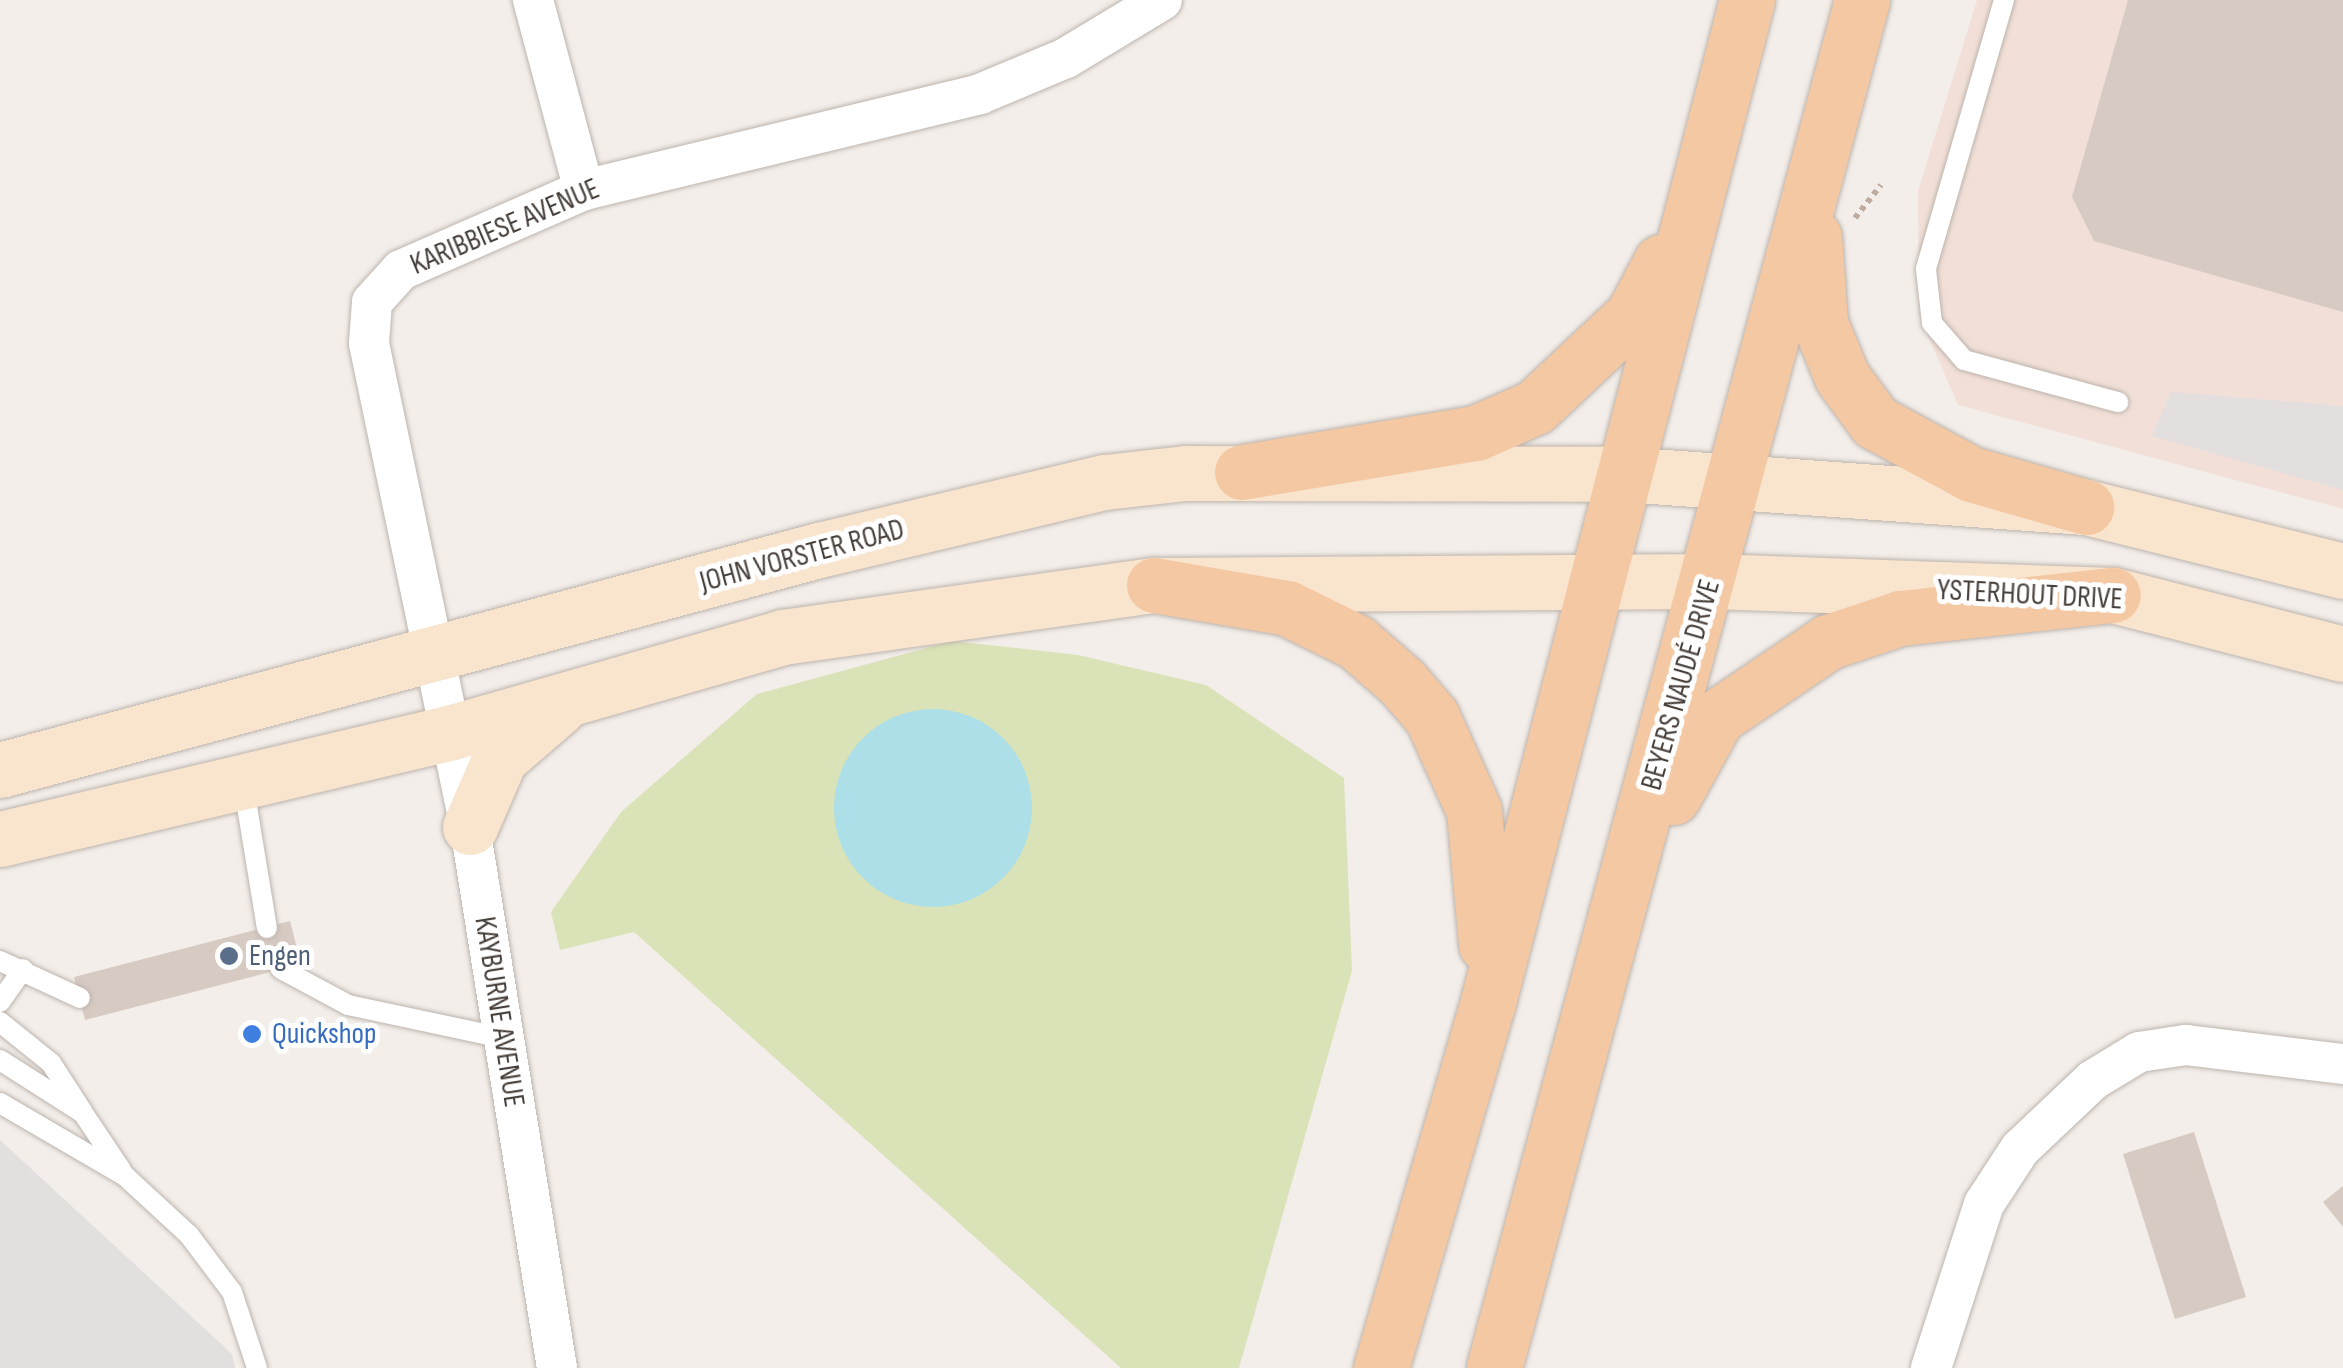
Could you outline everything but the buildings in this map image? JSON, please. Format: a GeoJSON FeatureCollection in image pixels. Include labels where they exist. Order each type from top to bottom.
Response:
{"type":"FeatureCollection","features":[{"type":"Feature","properties":{"kind":"main road"},"geometry":{"type":"LineString","coordinates":[[1382,1368],[1488,1002],[1747,0]]}},
{"type":"Feature","properties":{"kind":"main road","name":"BEYERS NAUDÉ DRIVE"},"geometry":{"type":"LineString","coordinates":[[1494,1368],[1711,580],[1814,170],[1862,0]]}},
{"type":"Feature","properties":{"kind":"main road"},"geometry":{"type":"LineString","coordinates":[[1242,472],[1476,433],[1535,407],[1633,315],[1709,152]]}},
{"type":"Feature","properties":{"kind":"main road"},"geometry":{"type":"LineString","coordinates":[[1814,170],[1820,324],[1875,422],[1971,474],[2343,572]]}},
{"type":"Feature","properties":{"kind":"main road","name":"JOHN VORSTER ROAD"},"geometry":{"type":"LineString","coordinates":[[0,770],[603,610],[797,542],[1105,482],[1242,472],[1624,474],[1736,480]]}},
{"type":"Feature","properties":{"kind":"main road"},"geometry":{"type":"LineString","coordinates":[[1736,480],[2086,507]]}},
{"type":"Feature","properties":{"kind":"main road","name":"YSTERHOUT DRIVE"},"geometry":{"type":"LineString","coordinates":[[1596,582],[1711,580],[2114,595],[2343,654]]}},
{"type":"Feature","properties":{"kind":"main road"},"geometry":{"type":"LineString","coordinates":[[0,840],[452,732],[585,690],[783,637],[1154,585],[1596,582]]}},
{"type":"Feature","properties":{"kind":"main road"},"geometry":{"type":"LineString","coordinates":[[1154,585],[1287,608],[1356,642],[1432,718],[1474,812],[1488,1002]]}},
{"type":"Feature","properties":{"kind":"main road"},"geometry":{"type":"LineString","coordinates":[[1602,983],[1685,766],[1717,717],[1757,685],[1828,642],[1900,618],[2114,595]]}},
{"type":"Feature","properties":{"kind":"main road"},"geometry":{"type":"LineString","coordinates":[[470,826],[500,758],[585,690]]}},
{"type":"Feature","properties":{"kind":"street"},"geometry":{"type":"LineString","coordinates":[[533,0],[584,190]]}},
{"type":"Feature","properties":{"kind":"street","name":"KARIBBIESE AVENUE"},"geometry":{"type":"LineString","coordinates":[[437,657],[369,343],[372,302],[401,270],[584,190],[980,94],[1066,58],[1162,0]]}},
{"type":"Feature","properties":{"kind":"street","name":"KAYBURNE AVENUE"},"geometry":{"type":"LineString","coordinates":[[437,657],[470,826],[556,1368]]}},
{"type":"Feature","properties":{"kind":"street"},"geometry":{"type":"LineString","coordinates":[[1932,1368],[1984,1204],[2020,1148],[2093,1080],[2139,1052],[2186,1045],[2343,1064]]}},
{"type":"Feature","properties":{"kind":"lane"},"geometry":{"type":"LineString","coordinates":[[2004,0],[1926,269],[1932,323],[1964,360],[2118,402]]}},
{"type":"Feature","properties":{"kind":"lane"},"geometry":{"type":"LineString","coordinates":[[603,610],[658,565]]}},
{"type":"Feature","properties":{"kind":"lane"},"geometry":{"type":"LineString","coordinates":[[243,780],[267,928]]}},
{"type":"Feature","properties":{"kind":"lane"},"geometry":{"type":"LineString","coordinates":[[0,961],[80,998]]}},
{"type":"Feature","properties":{"kind":"lane"},"geometry":{"type":"LineString","coordinates":[[0,1002],[23,969]]}},
{"type":"Feature","properties":{"kind":"lane"},"geometry":{"type":"LineString","coordinates":[[280,969],[362,1010],[503,1038]]}},
{"type":"Feature","properties":{"kind":"lane"},"geometry":{"type":"LineString","coordinates":[[0,1022],[51,1063],[124,1176],[212,1262],[256,1368]]}},
{"type":"Feature","properties":{"kind":"lane"},"geometry":{"type":"LineString","coordinates":[[0,1060],[83,1113]]}},
{"type":"Feature","properties":{"kind":"lane"},"geometry":{"type":"LineString","coordinates":[[0,1103],[124,1176]]}},
{"type":"Feature","properties":{"kind":"shaded area"},"geometry":{"type":"Polygon","coordinates":[[[1977,0],[2343,0],[2343,509],[1958,405],[1919,315],[1918,191],[1977,0]]]}},
{"type":"Feature","properties":{"kind":"shaded area"},"geometry":{"type":"Polygon","coordinates":[[[2171,392],[2343,406],[2343,490],[2152,436],[2171,392]]]}},
{"type":"Feature","properties":{"kind":"shaded area"},"geometry":{"type":"Polygon","coordinates":[[[0,1140],[232,1354],[235,1368],[0,1368],[0,1140]]]}},
{"type":"Feature","properties":{"kind":"green space"},"geometry":{"type":"Polygon","coordinates":[[[952,641],[1078,655],[1206,685],[1344,778],[1352,971],[1239,1368],[1121,1368],[634,932],[560,950],[551,912],[621,812],[757,694],[952,641]]]}},
{"type":"Feature","properties":{"kind":"water"},"geometry":{"type":"Polygon","coordinates":[[[933,709],[971,717],[1003,738],[1024,770],[1032,808],[1024,846],[1003,878],[971,899],[933,907],[895,899],[863,878],[842,846],[834,808],[842,770],[863,738],[895,717],[933,709]]]}},
{"type":"Feature","properties":{"kind":"place","name":"Engen"},"geometry":{"type":"Point","coordinates":[229,956]}},
{"type":"Feature","properties":{"kind":"place","name":"Quickshop"},"geometry":{"type":"Point","coordinates":[252,1034]}}]}
